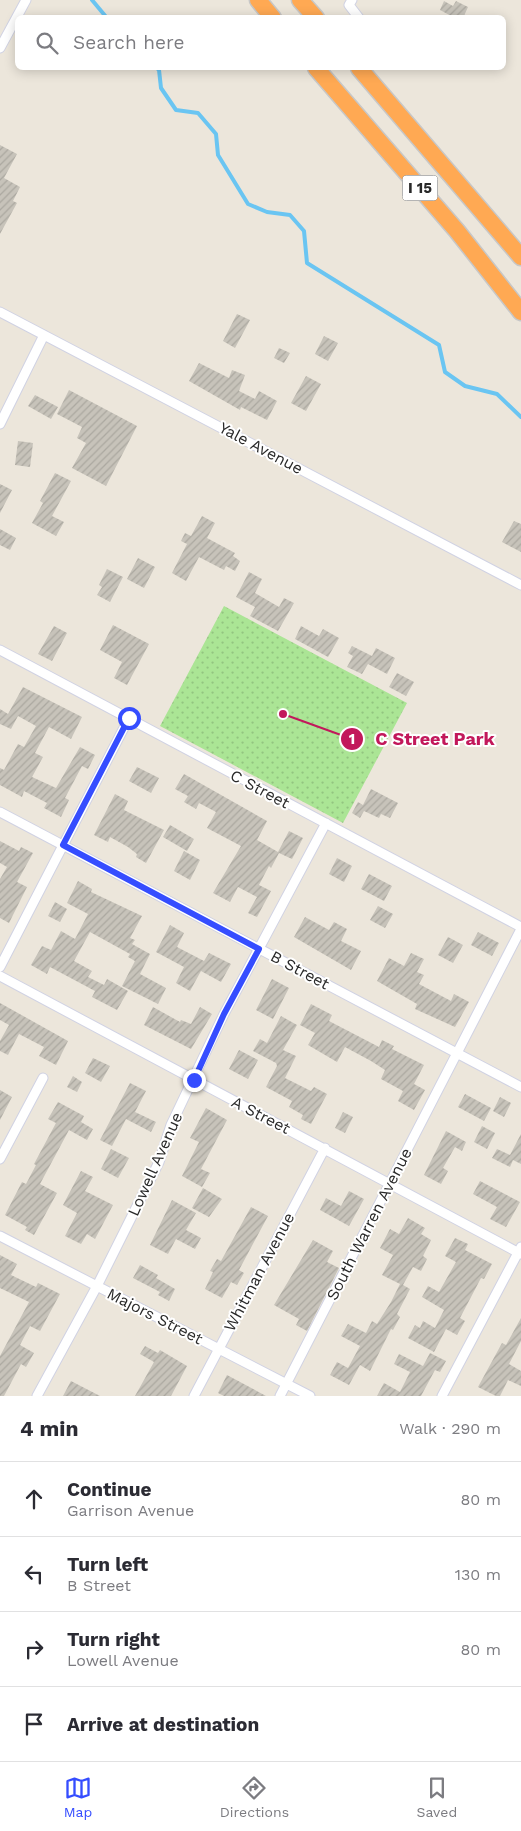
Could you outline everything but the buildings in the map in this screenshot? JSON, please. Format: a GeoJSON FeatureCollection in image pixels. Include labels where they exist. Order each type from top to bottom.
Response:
{"type":"FeatureCollection","features":[{"type":"Feature","properties":{"kind":"highway"},"geometry":{"type":"LineString","coordinates":[[258,0],[270,15]]}},
{"type":"Feature","properties":{"kind":"highway"},"geometry":{"type":"LineString","coordinates":[[300,0],[313,15]]}},
{"type":"Feature","properties":{"kind":"highway","name":"I 15"},"geometry":{"type":"LineString","coordinates":[[318,70],[457,231],[521,312]]}},
{"type":"Feature","properties":{"kind":"highway","name":"I 15"},"geometry":{"type":"LineString","coordinates":[[361,70],[521,256]]}},
{"type":"Feature","properties":{"kind":"street"},"geometry":{"type":"LineString","coordinates":[[18,15],[26,0]]}},
{"type":"Feature","properties":{"kind":"street"},"geometry":{"type":"LineString","coordinates":[[350,2],[357,15]]}},
{"type":"Feature","properties":{"kind":"street"},"geometry":{"type":"LineString","coordinates":[[0,48],[15,20]]}},
{"type":"Feature","properties":{"kind":"street","name":"Yale Avenue"},"geometry":{"type":"LineString","coordinates":[[0,312],[521,585]]}},
{"type":"Feature","properties":{"kind":"street"},"geometry":{"type":"LineString","coordinates":[[0,424],[44,335]]}},
{"type":"Feature","properties":{"kind":"street","name":"C Street"},"geometry":{"type":"LineString","coordinates":[[0,650],[521,928]]}},
{"type":"Feature","properties":{"kind":"street"},"geometry":{"type":"LineString","coordinates":[[0,967],[129,718]]}},
{"type":"Feature","properties":{"kind":"street","name":"B Street"},"geometry":{"type":"LineString","coordinates":[[0,812],[521,1087]]}},
{"type":"Feature","properties":{"kind":"street","name":"Lowell Avenue"},"geometry":{"type":"LineString","coordinates":[[37,1396],[97,1286],[159,1162],[171,1125],[224,1014],[326,823]]}},
{"type":"Feature","properties":{"kind":"street","name":"South Warren Avenue"},"geometry":{"type":"LineString","coordinates":[[280,1396],[521,928]]}},
{"type":"Feature","properties":{"kind":"street","name":"A Street"},"geometry":{"type":"LineString","coordinates":[[0,976],[520,1252]]}},
{"type":"Feature","properties":{"kind":"street"},"geometry":{"type":"LineString","coordinates":[[0,1159],[43,1078]]}},
{"type":"Feature","properties":{"kind":"street","name":"Whitman Avenue"},"geometry":{"type":"LineString","coordinates":[[194,1396],[325,1148]]}},
{"type":"Feature","properties":{"kind":"street","name":"Majors Street"},"geometry":{"type":"LineString","coordinates":[[0,1236],[310,1396]]}},
{"type":"Feature","properties":{"kind":"street"},"geometry":{"type":"LineString","coordinates":[[442,1396],[520,1252]]}},
{"type":"Feature","properties":{"kind":"green space"},"geometry":{"type":"Polygon","coordinates":[[[224,606],[407,703],[343,823],[160,726],[224,606]]]}},
{"type":"Feature","properties":{"kind":"waterway"},"geometry":{"type":"LineString","coordinates":[[92,0],[104,15]]}},
{"type":"Feature","properties":{"kind":"waterway"},"geometry":{"type":"LineString","coordinates":[[159,70],[161,88],[176,110],[198,113],[216,134],[218,155],[248,204],[267,212],[290,215],[304,231],[307,263],[439,345],[445,372],[465,386],[497,394],[521,417]]}},
{"type":"Feature","properties":{"kind":"place","name":"C Street Park"},"geometry":{"type":"Point","coordinates":[283,714]}},
{"type":"Feature","properties":{"kind":"route"},"geometry":{"type":"LineString","coordinates":[[129,718],[63,845],[259,949],[224,1014],[194,1080]]}}]}
